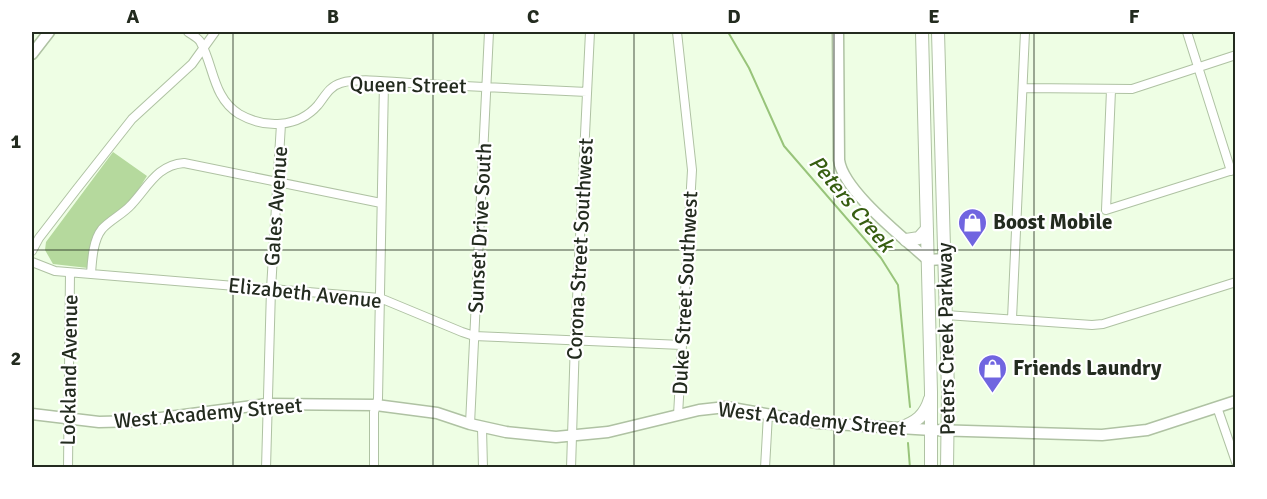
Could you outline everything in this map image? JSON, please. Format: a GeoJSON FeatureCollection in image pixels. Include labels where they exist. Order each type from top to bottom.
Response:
{"type":"FeatureCollection","features":[{"type":"Feature","properties":{"kind":"main road","name":"Peters Creek Parkway"},"geometry":{"type":"LineString","coordinates":[[922,32],[931,468]]}},
{"type":"Feature","properties":{"kind":"main road","name":"Peters Creek Parkway"},"geometry":{"type":"LineString","coordinates":[[939,32],[945,259],[947,468]]}},
{"type":"Feature","properties":{"kind":"main road"},"geometry":{"type":"LineString","coordinates":[[906,240],[919,238],[927,229]]}},
{"type":"Feature","properties":{"kind":"main road"},"geometry":{"type":"LineString","coordinates":[[900,428],[916,421],[924,414],[931,392]]}},
{"type":"Feature","properties":{"kind":"street"},"geometry":{"type":"LineString","coordinates":[[32,54],[49,32]]}},
{"type":"Feature","properties":{"kind":"street","name":"Queen Street"},"geometry":{"type":"LineString","coordinates":[[188,32],[201,40],[222,98],[237,113],[255,121],[281,124],[305,117],[330,89],[348,82],[587,92]]}},
{"type":"Feature","properties":{"kind":"street"},"geometry":{"type":"LineString","coordinates":[[32,251],[69,198],[132,119],[192,64],[215,32]]}},
{"type":"Feature","properties":{"kind":"street","name":"Sunset Drive South"},"geometry":{"type":"LineString","coordinates":[[470,424],[489,32]]}},
{"type":"Feature","properties":{"kind":"street","name":"Corona Street Southwest"},"geometry":{"type":"LineString","coordinates":[[571,468],[575,340],[591,32]]}},
{"type":"Feature","properties":{"kind":"street","name":"Duke Street Southwest"},"geometry":{"type":"LineString","coordinates":[[677,32],[692,170],[678,415]]}},
{"type":"Feature","properties":{"kind":"street"},"geometry":{"type":"LineString","coordinates":[[838,32],[839,160],[842,174],[851,186],[928,260],[945,259]]}},
{"type":"Feature","properties":{"kind":"street"},"geometry":{"type":"LineString","coordinates":[[1012,319],[1025,32]]}},
{"type":"Feature","properties":{"kind":"street"},"geometry":{"type":"LineString","coordinates":[[1111,90],[1106,210],[1233,170],[1187,32]]}},
{"type":"Feature","properties":{"kind":"street"},"geometry":{"type":"LineString","coordinates":[[1023,88],[1132,89],[1236,55]]}},
{"type":"Feature","properties":{"kind":"street"},"geometry":{"type":"LineString","coordinates":[[374,468],[384,82]]}},
{"type":"Feature","properties":{"kind":"street","name":"Gales Avenue"},"geometry":{"type":"LineString","coordinates":[[266,468],[271,289],[281,124]]}},
{"type":"Feature","properties":{"kind":"street"},"geometry":{"type":"LineString","coordinates":[[92,274],[95,244],[102,230],[131,206],[156,174],[175,164],[381,203]]}},
{"type":"Feature","properties":{"kind":"street","name":"Elizabeth Avenue"},"geometry":{"type":"LineString","coordinates":[[32,262],[55,271],[70,273],[380,298],[474,336],[682,345]]}},
{"type":"Feature","properties":{"kind":"street","name":"Lockland Avenue"},"geometry":{"type":"LineString","coordinates":[[68,468],[70,273]]}},
{"type":"Feature","properties":{"kind":"street"},"geometry":{"type":"LineString","coordinates":[[946,315],[1103,324],[1236,282]]}},
{"type":"Feature","properties":{"kind":"street","name":"West Academy Street"},"geometry":{"type":"LineString","coordinates":[[32,414],[99,422],[138,421],[267,404],[376,405],[437,413],[482,428],[523,435],[571,437],[608,432],[678,415],[726,407],[806,422],[932,430],[1126,434],[1157,428],[1236,401]]}},
{"type":"Feature","properties":{"kind":"street"},"geometry":{"type":"LineString","coordinates":[[1217,407],[1236,462]]}},
{"type":"Feature","properties":{"kind":"street"},"geometry":{"type":"LineString","coordinates":[[765,468],[768,414]]}},
{"type":"Feature","properties":{"kind":"street"},"geometry":{"type":"LineString","coordinates":[[482,428],[483,468]]}},
{"type":"Feature","properties":{"kind":"green space"},"geometry":{"type":"Polygon","coordinates":[[[113,152],[147,176],[130,199],[97,232],[91,245],[88,268],[53,264],[45,250],[46,242],[113,152]]]}},
{"type":"Feature","properties":{"kind":"waterway","name":"Peters Creek"},"geometry":{"type":"LineString","coordinates":[[728,32],[749,68],[784,146],[881,258],[898,285],[910,407]]}},
{"type":"Feature","properties":{"kind":"waterway","name":"Peters Creek"},"geometry":{"type":"LineString","coordinates":[[908,443],[910,468]]}},
{"type":"Feature","properties":{"kind":"place","name":"Boost Mobile"},"geometry":{"type":"Point","coordinates":[972,248]}},
{"type":"Feature","properties":{"kind":"place","name":"Friends Laundry"},"geometry":{"type":"Point","coordinates":[992,394]}}]}
